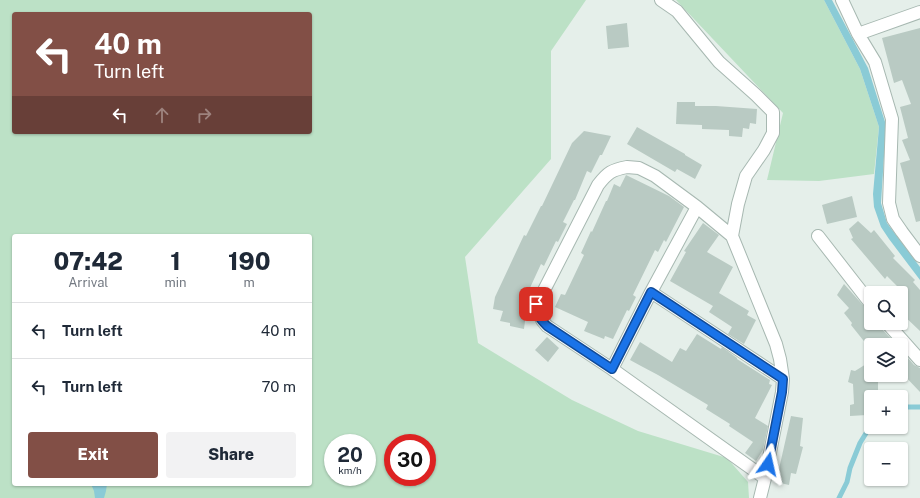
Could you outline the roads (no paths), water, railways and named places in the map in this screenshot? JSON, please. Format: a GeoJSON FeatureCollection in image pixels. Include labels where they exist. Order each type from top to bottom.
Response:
{"type":"FeatureCollection","features":[{"type":"Feature","properties":{"kind":"street"},"geometry":{"type":"LineString","coordinates":[[662,0],[677,11],[719,62],[773,112],[773,133],[764,150],[746,176],[738,204],[732,236]]}},
{"type":"Feature","properties":{"kind":"street"},"geometry":{"type":"LineString","coordinates":[[842,0],[858,34],[875,62],[892,119],[889,204],[893,219],[920,256]]}},
{"type":"Feature","properties":{"kind":"street"},"geometry":{"type":"LineString","coordinates":[[858,34],[920,12]]}},
{"type":"Feature","properties":{"kind":"street"},"geometry":{"type":"LineString","coordinates":[[760,498],[765,478],[782,392],[783,379],[776,344],[732,236],[697,207],[655,176],[639,168],[627,167],[614,170],[598,185],[536,304],[536,310],[540,319],[547,326],[612,369],[765,478]]}},
{"type":"Feature","properties":{"kind":"street"},"geometry":{"type":"LineString","coordinates":[[612,369],[651,292],[697,207]]}},
{"type":"Feature","properties":{"kind":"street"},"geometry":{"type":"LineString","coordinates":[[818,236],[864,295]]}},
{"type":"Feature","properties":{"kind":"street"},"geometry":{"type":"LineString","coordinates":[[651,292],[783,379]]}},
{"type":"Feature","properties":{"kind":"street"},"geometry":{"type":"LineString","coordinates":[[893,330],[920,360]]}},
{"type":"Feature","properties":{"kind":"water"},"geometry":{"type":"Polygon","coordinates":[[[824,0],[832,0],[868,68],[886,125],[881,203],[887,223],[920,267],[920,280],[881,227],[874,207],[873,194],[879,127],[860,69],[824,0]]]}},
{"type":"Feature","properties":{"kind":"water"},"geometry":{"type":"Polygon","coordinates":[[[92,486],[107,486],[104,498],[95,498],[92,486]]]}},
{"type":"Feature","properties":{"kind":"waterway"},"geometry":{"type":"LineString","coordinates":[[908,407],[920,407]]}},
{"type":"Feature","properties":{"kind":"waterway"},"geometry":{"type":"LineString","coordinates":[[839,498],[847,482],[850,468],[860,443],[866,434]]}}]}
